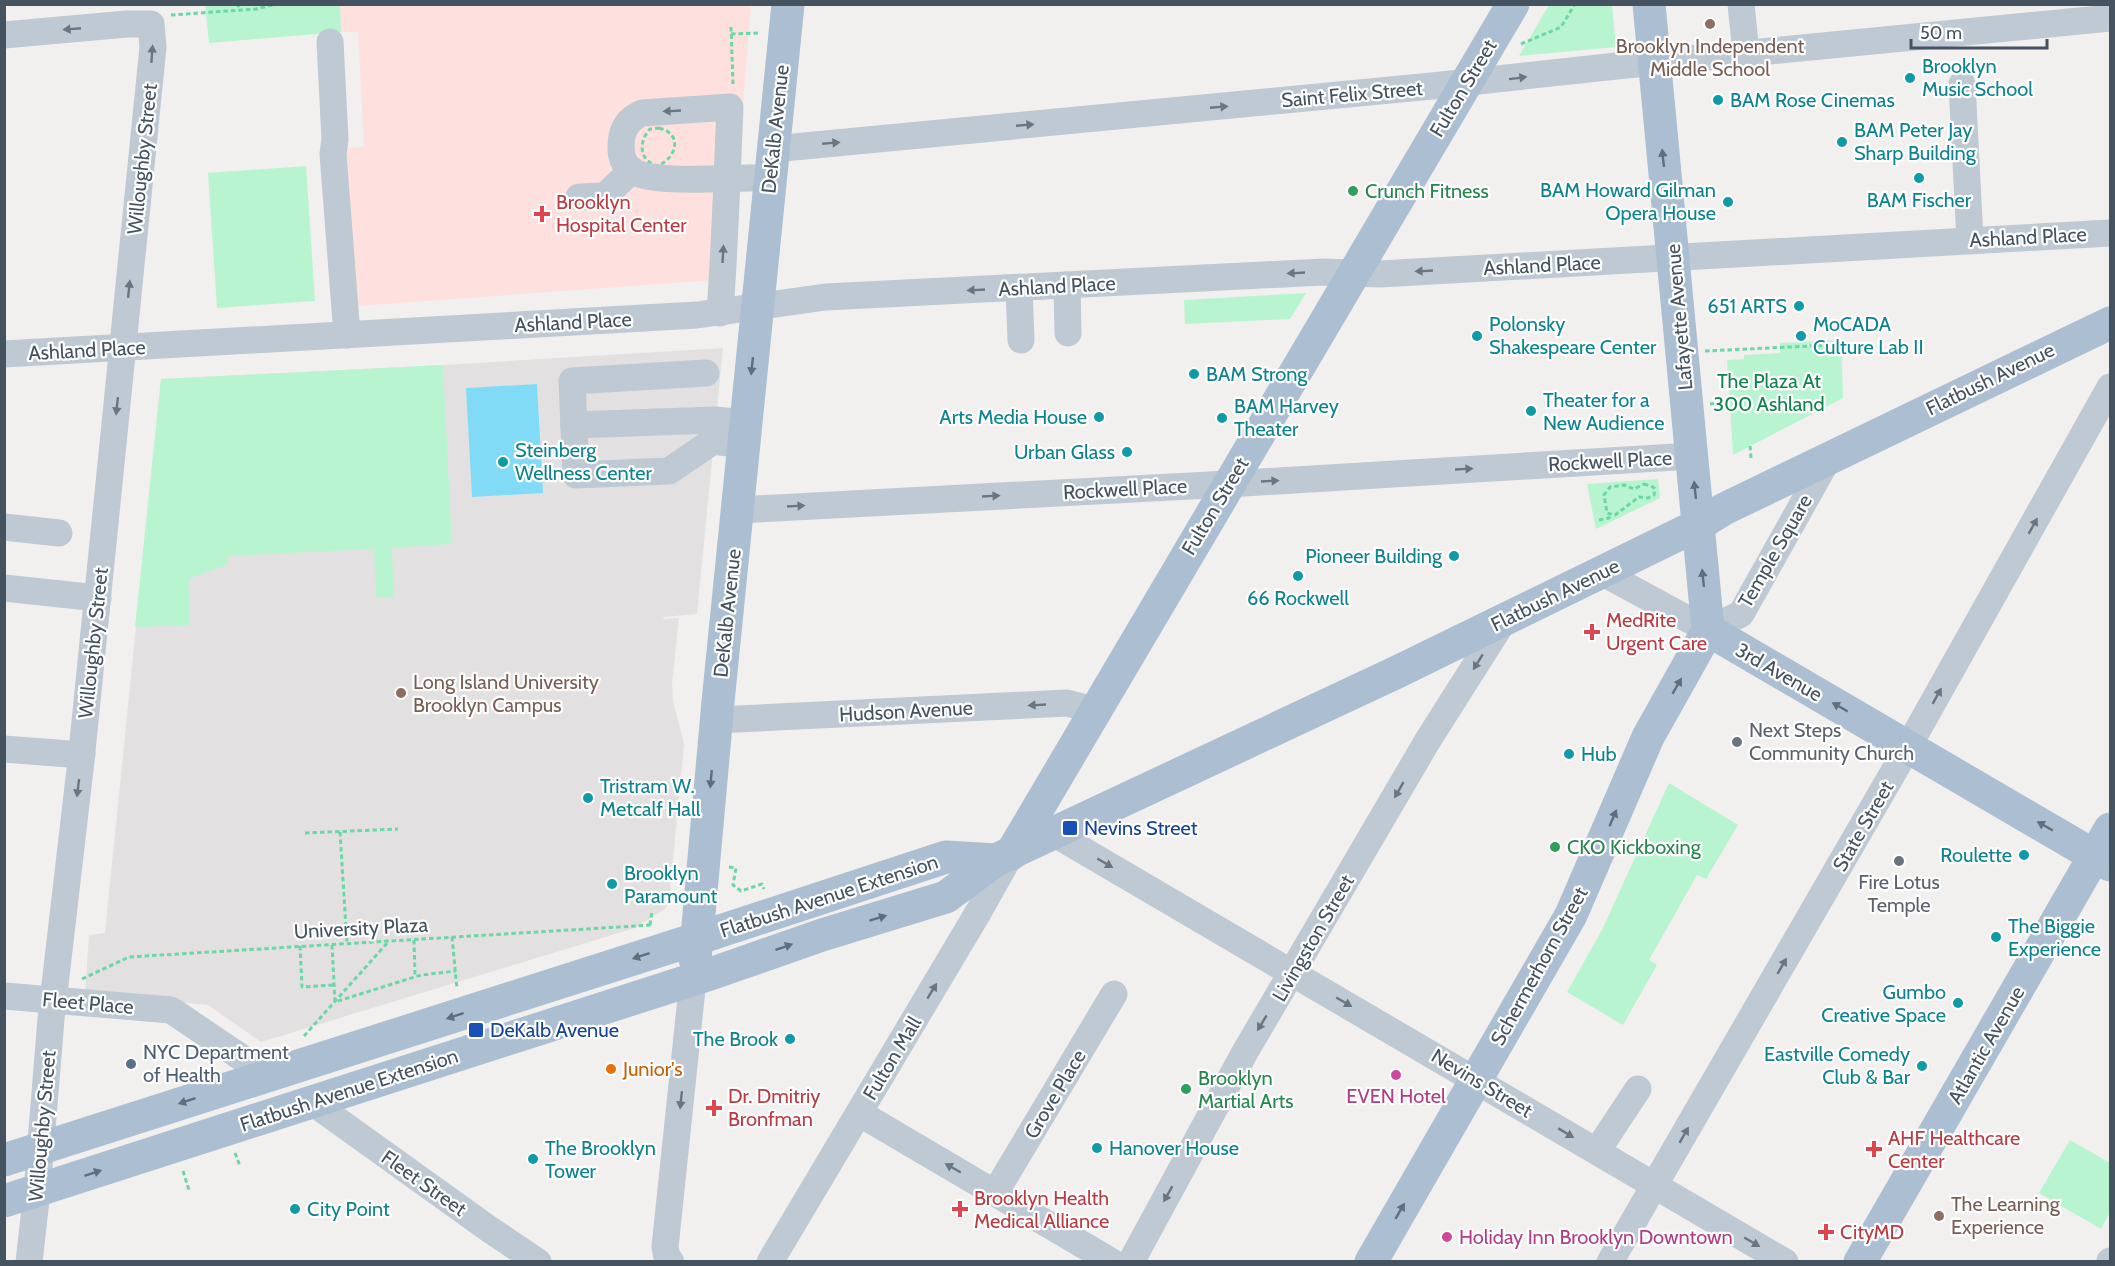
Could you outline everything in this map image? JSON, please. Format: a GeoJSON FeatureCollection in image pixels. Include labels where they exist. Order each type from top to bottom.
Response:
{"type":"FeatureCollection","features":[{"type":"Feature","properties":{"kind":"main road","name":"Fulton Street"},"geometry":{"type":"LineString","coordinates":[[1003,857],[1094,710],[1355,274],[1513,4]]}},
{"type":"Feature","properties":{"kind":"main road","name":"Lafayette Avenue"},"geometry":{"type":"LineString","coordinates":[[1649,4],[1708,630]]}},
{"type":"Feature","properties":{"kind":"main road","name":"DeKalb Avenue"},"geometry":{"type":"LineString","coordinates":[[693,979],[787,5]]}},
{"type":"Feature","properties":{"kind":"main road","name":"Flatbush Avenue"},"geometry":{"type":"LineString","coordinates":[[1003,857],[1504,620],[1698,525],[1724,509],[1829,457],[2110,323]]}},
{"type":"Feature","properties":{"kind":"main road","name":"3rd Avenue"},"geometry":{"type":"LineString","coordinates":[[1708,630],[1908,747],[2105,850]]}},
{"type":"Feature","properties":{"kind":"main road","name":"Schermerhorn Street"},"geometry":{"type":"LineString","coordinates":[[1371,1262],[1571,915],[1648,736],[1708,630]]}},
{"type":"Feature","properties":{"kind":"main road","name":"Atlantic Avenue"},"geometry":{"type":"LineString","coordinates":[[1860,1262],[2105,850]]}},
{"type":"Feature","properties":{"kind":"main road","name":"Flatbush Avenue Extension"},"geometry":{"type":"LineString","coordinates":[[4,1160],[946,857],[1003,857]]}},
{"type":"Feature","properties":{"kind":"main road","name":"Flatbush Avenue Extension"},"geometry":{"type":"LineString","coordinates":[[4,1201],[693,979],[822,935],[946,897],[1003,857]]}},
{"type":"Feature","properties":{"kind":"street"},"geometry":{"type":"LineString","coordinates":[[1741,4],[1746,53]]}},
{"type":"Feature","properties":{"kind":"street","name":"Saint Felix Street"},"geometry":{"type":"LineString","coordinates":[[632,170],[642,176],[663,179],[727,177],[771,163],[1466,83],[1654,62],[2110,18]]}},
{"type":"Feature","properties":{"kind":"street"},"geometry":{"type":"LineString","coordinates":[[4,35],[160,20]]}},
{"type":"Feature","properties":{"kind":"street","name":"Willoughby Street"},"geometry":{"type":"LineString","coordinates":[[29,1262],[53,1000],[82,755],[153,47],[160,20]]}},
{"type":"Feature","properties":{"kind":"street"},"geometry":{"type":"LineString","coordinates":[[330,42],[335,139],[333,154],[347,335]]}},
{"type":"Feature","properties":{"kind":"street"},"geometry":{"type":"LineString","coordinates":[[1962,84],[1970,240]]}},
{"type":"Feature","properties":{"kind":"street"},"geometry":{"type":"LineString","coordinates":[[579,197],[605,196],[632,170],[623,162],[621,151],[624,129],[630,118],[642,113],[730,107],[720,313]]}},
{"type":"Feature","properties":{"kind":"street","name":"Ashland Place"},"geometry":{"type":"LineString","coordinates":[[4,354],[720,313],[826,297],[1323,272],[1355,274],[2110,233]]}},
{"type":"Feature","properties":{"kind":"street"},"geometry":{"type":"LineString","coordinates":[[1067,285],[1068,333]]}},
{"type":"Feature","properties":{"kind":"street"},"geometry":{"type":"LineString","coordinates":[[1019,288],[1021,340]]}},
{"type":"Feature","properties":{"kind":"street"},"geometry":{"type":"LineString","coordinates":[[706,373],[572,381],[576,475],[669,471],[713,441],[745,434]]}},
{"type":"Feature","properties":{"kind":"street","name":"State Street"},"geometry":{"type":"LineString","coordinates":[[1611,1262],[1908,747],[2110,387]]}},
{"type":"Feature","properties":{"kind":"street"},"geometry":{"type":"LineString","coordinates":[[574,425],[715,420],[745,434]]}},
{"type":"Feature","properties":{"kind":"street","name":"Rockwell Place"},"geometry":{"type":"LineString","coordinates":[[738,510],[881,490],[1228,484],[1692,456]]}},
{"type":"Feature","properties":{"kind":"street","name":"Temple Square"},"geometry":{"type":"LineString","coordinates":[[1708,630],[1741,614],[1829,457]]}},
{"type":"Feature","properties":{"kind":"street"},"geometry":{"type":"LineString","coordinates":[[4,527],[58,533]]}},
{"type":"Feature","properties":{"kind":"street","name":"3rd Avenue"},"geometry":{"type":"LineString","coordinates":[[1601,572],[1708,630]]}},
{"type":"Feature","properties":{"kind":"street"},"geometry":{"type":"LineString","coordinates":[[4,588],[98,598]]}},
{"type":"Feature","properties":{"kind":"street","name":"Livingston Street"},"geometry":{"type":"LineString","coordinates":[[1131,1262],[1245,1052],[1428,740],[1504,620]]}},
{"type":"Feature","properties":{"kind":"street","name":"Hudson Avenue"},"geometry":{"type":"LineString","coordinates":[[717,720],[1067,703],[1094,710]]}},
{"type":"Feature","properties":{"kind":"street"},"geometry":{"type":"LineString","coordinates":[[4,748],[82,755]]}},
{"type":"Feature","properties":{"kind":"street","name":"Nevins Street"},"geometry":{"type":"LineString","coordinates":[[1055,834],[1785,1262]]}},
{"type":"Feature","properties":{"kind":"street","name":"Fulton Mall"},"geometry":{"type":"LineString","coordinates":[[770,1262],[979,911],[1003,857]]}},
{"type":"Feature","properties":{"kind":"street","name":"DeKalb Avenue"},"geometry":{"type":"LineString","coordinates":[[669,1259],[665,1249],[693,979]]}},
{"type":"Feature","properties":{"kind":"street","name":"Grove Place"},"geometry":{"type":"LineString","coordinates":[[995,1193],[1114,994]]}},
{"type":"Feature","properties":{"kind":"street","name":"Fleet Place"},"geometry":{"type":"LineString","coordinates":[[4,996],[171,1010],[245,1060],[262,1077]]}},
{"type":"Feature","properties":{"kind":"street"},"geometry":{"type":"LineString","coordinates":[[1598,1152],[1638,1089]]}},
{"type":"Feature","properties":{"kind":"street","name":"Fleet Street"},"geometry":{"type":"LineString","coordinates":[[312,1102],[538,1262]]}},
{"type":"Feature","properties":{"kind":"street"},"geometry":{"type":"LineString","coordinates":[[859,1113],[1112,1262]]}},
{"type":"Feature","properties":{"kind":"path"},"geometry":{"type":"LineString","coordinates":[[236,4],[243,10]]}},
{"type":"Feature","properties":{"kind":"path"},"geometry":{"type":"LineString","coordinates":[[243,4],[243,10]]}},
{"type":"Feature","properties":{"kind":"path"},"geometry":{"type":"LineString","coordinates":[[160,20],[276,4]]}},
{"type":"Feature","properties":{"kind":"path"},"geometry":{"type":"LineString","coordinates":[[1519,44],[1561,27],[1575,4]]}},
{"type":"Feature","properties":{"kind":"path"},"geometry":{"type":"LineString","coordinates":[[731,27],[733,95]]}},
{"type":"Feature","properties":{"kind":"path"},"geometry":{"type":"LineString","coordinates":[[731,34],[764,33]]}},
{"type":"Feature","properties":{"kind":"path"},"geometry":{"type":"LineString","coordinates":[[659,128],[668,130],[674,138],[675,148],[670,157],[658,166],[650,164],[644,157],[641,145],[644,135],[650,129],[659,128]]}},
{"type":"Feature","properties":{"kind":"path"},"geometry":{"type":"LineString","coordinates":[[1701,351],[1833,345]]}},
{"type":"Feature","properties":{"kind":"path"},"geometry":{"type":"LineString","coordinates":[[1706,404],[1730,402]]}},
{"type":"Feature","properties":{"kind":"path"},"geometry":{"type":"LineString","coordinates":[[1750,446],[1751,458]]}},
{"type":"Feature","properties":{"kind":"path"},"geometry":{"type":"LineString","coordinates":[[1599,520],[1615,515],[1639,497],[1651,497],[1655,489],[1647,484],[1634,489],[1624,485],[1612,485],[1604,495],[1607,513],[1610,515]]}},
{"type":"Feature","properties":{"kind":"path"},"geometry":{"type":"LineString","coordinates":[[305,833],[398,829]]}},
{"type":"Feature","properties":{"kind":"path"},"geometry":{"type":"LineString","coordinates":[[340,832],[347,944]]}},
{"type":"Feature","properties":{"kind":"path"},"geometry":{"type":"LineString","coordinates":[[726,867],[736,868],[733,885],[738,886],[741,891],[762,884],[764,891]]}},
{"type":"Feature","properties":{"kind":"path"},"geometry":{"type":"LineString","coordinates":[[650,925],[652,910]]}},
{"type":"Feature","properties":{"kind":"path","name":"University Plaza"},"geometry":{"type":"LineString","coordinates":[[75,982],[129,957],[659,925]]}},
{"type":"Feature","properties":{"kind":"path"},"geometry":{"type":"LineString","coordinates":[[452,937],[458,991]]}},
{"type":"Feature","properties":{"kind":"path"},"geometry":{"type":"LineString","coordinates":[[414,940],[415,976]]}},
{"type":"Feature","properties":{"kind":"path"},"geometry":{"type":"LineString","coordinates":[[301,1040],[389,941]]}},
{"type":"Feature","properties":{"kind":"path"},"geometry":{"type":"LineString","coordinates":[[332,945],[335,1002]]}},
{"type":"Feature","properties":{"kind":"path"},"geometry":{"type":"LineString","coordinates":[[300,946],[302,987],[334,985]]}},
{"type":"Feature","properties":{"kind":"path"},"geometry":{"type":"LineString","coordinates":[[335,1002],[415,976],[456,971]]}},
{"type":"Feature","properties":{"kind":"path"},"geometry":{"type":"LineString","coordinates":[[236,1153],[240,1166]]}},
{"type":"Feature","properties":{"kind":"path"},"geometry":{"type":"LineString","coordinates":[[183,1171],[189,1190]]}},
{"type":"Feature","properties":{"kind":"shaded area","name":"Brooklyn Hospital Center"},"geometry":{"type":"Polygon","coordinates":[[[340,5],[751,5],[729,279],[357,306],[345,148],[364,147],[358,32],[341,32],[340,5]]]}},
{"type":"Feature","properties":{"kind":"shaded area","name":"Long Island University Brooklyn Campus"},"geometry":{"type":"Polygon","coordinates":[[[723,348],[697,614],[663,617],[664,619],[679,618],[672,684],[673,701],[684,744],[669,903],[665,909],[635,928],[261,1042],[208,1005],[85,993],[89,935],[105,933],[161,379],[723,348]]]}},
{"type":"Feature","properties":{"kind":"green space"},"geometry":{"type":"Polygon","coordinates":[[[205,5],[340,5],[341,32],[209,43],[205,5]]]}},
{"type":"Feature","properties":{"kind":"green space"},"geometry":{"type":"Polygon","coordinates":[[[1549,5],[1612,5],[1616,47],[1519,56],[1549,5]]]}},
{"type":"Feature","properties":{"kind":"green space"},"geometry":{"type":"Polygon","coordinates":[[[306,166],[315,301],[217,308],[208,173],[306,166]]]}},
{"type":"Feature","properties":{"kind":"green space"},"geometry":{"type":"Polygon","coordinates":[[[1306,293],[1290,319],[1185,324],[1184,300],[1306,293]]]}},
{"type":"Feature","properties":{"kind":"green space","name":"The Plaza At 300 Ashland"},"geometry":{"type":"Polygon","coordinates":[[[1841,340],[1843,398],[1733,455],[1727,360],[1744,359],[1744,355],[1780,353],[1780,343],[1841,340]]]}},
{"type":"Feature","properties":{"kind":"green space"},"geometry":{"type":"Polygon","coordinates":[[[443,365],[452,544],[392,548],[394,597],[376,597],[374,549],[228,556],[228,564],[189,579],[190,625],[135,627],[161,379],[443,365]]]}},
{"type":"Feature","properties":{"kind":"green space"},"geometry":{"type":"Polygon","coordinates":[[[1658,479],[1660,498],[1596,529],[1587,484],[1658,479]]]}},
{"type":"Feature","properties":{"kind":"green space"},"geometry":{"type":"Polygon","coordinates":[[[1669,783],[1738,825],[1706,879],[1697,875],[1649,960],[1657,965],[1623,1025],[1567,992],[1602,930],[1669,783]]]}},
{"type":"Feature","properties":{"kind":"green space"},"geometry":{"type":"Polygon","coordinates":[[[2070,1140],[2110,1163],[2110,1212],[2101,1229],[2039,1193],[2070,1140]]]}},
{"type":"Feature","properties":{"kind":"water"},"geometry":{"type":"Polygon","coordinates":[[[537,384],[543,493],[472,497],[466,388],[537,384]]]}},
{"type":"Feature","properties":{"kind":"place","name":"Brooklyn Independent Middle School"},"geometry":{"type":"Point","coordinates":[1710,24]}},
{"type":"Feature","properties":{"kind":"place","name":"Brooklyn Music School"},"geometry":{"type":"Point","coordinates":[1910,78]}},
{"type":"Feature","properties":{"kind":"place","name":"BAM Rose Cinemas"},"geometry":{"type":"Point","coordinates":[1718,100]}},
{"type":"Feature","properties":{"kind":"place","name":"BAM Peter Jay Sharp Building"},"geometry":{"type":"Point","coordinates":[1842,142]}},
{"type":"Feature","properties":{"kind":"place","name":"BAM Fischer"},"geometry":{"type":"Point","coordinates":[1919,178]}},
{"type":"Feature","properties":{"kind":"place","name":"Crunch Fitness"},"geometry":{"type":"Point","coordinates":[1353,191]}},
{"type":"Feature","properties":{"kind":"place","name":"BAM Howard Gilman Opera House"},"geometry":{"type":"Point","coordinates":[1728,202]}},
{"type":"Feature","properties":{"kind":"place","name":"Brooklyn Hospital Center"},"geometry":{"type":"Point","coordinates":[542,214]}},
{"type":"Feature","properties":{"kind":"place","name":"651 ARTS"},"geometry":{"type":"Point","coordinates":[1799,306]}},
{"type":"Feature","properties":{"kind":"place","name":"Polonsky Shakespeare Center"},"geometry":{"type":"Point","coordinates":[1477,336]}},
{"type":"Feature","properties":{"kind":"place","name":"MoCADA Culture Lab II"},"geometry":{"type":"Point","coordinates":[1801,336]}},
{"type":"Feature","properties":{"kind":"place","name":"BAM Strong"},"geometry":{"type":"Point","coordinates":[1194,374]}},
{"type":"Feature","properties":{"kind":"place","name":"Theater for a New Audience"},"geometry":{"type":"Point","coordinates":[1531,411]}},
{"type":"Feature","properties":{"kind":"place","name":"Arts Media House"},"geometry":{"type":"Point","coordinates":[1099,417]}},
{"type":"Feature","properties":{"kind":"place","name":"BAM Harvey Theater"},"geometry":{"type":"Point","coordinates":[1222,418]}},
{"type":"Feature","properties":{"kind":"place","name":"Urban Glass"},"geometry":{"type":"Point","coordinates":[1127,452]}},
{"type":"Feature","properties":{"kind":"place","name":"Steinberg Wellness Center"},"geometry":{"type":"Point","coordinates":[503,462]}},
{"type":"Feature","properties":{"kind":"place","name":"Pioneer Building"},"geometry":{"type":"Point","coordinates":[1454,556]}},
{"type":"Feature","properties":{"kind":"place","name":"66 Rockwell"},"geometry":{"type":"Point","coordinates":[1298,576]}},
{"type":"Feature","properties":{"kind":"place","name":"MedRite Urgent Care"},"geometry":{"type":"Point","coordinates":[1592,632]}},
{"type":"Feature","properties":{"kind":"place","name":"Long Island University Brooklyn Campus"},"geometry":{"type":"Point","coordinates":[401,693]}},
{"type":"Feature","properties":{"kind":"place","name":"Next Steps Community Church"},"geometry":{"type":"Point","coordinates":[1737,742]}},
{"type":"Feature","properties":{"kind":"place","name":"Hub"},"geometry":{"type":"Point","coordinates":[1569,754]}},
{"type":"Feature","properties":{"kind":"place","name":"Tristram W. Metcalf Hall"},"geometry":{"type":"Point","coordinates":[588,798]}},
{"type":"Feature","properties":{"kind":"place","name":"Nevins Street"},"geometry":{"type":"Point","coordinates":[1070,828]}},
{"type":"Feature","properties":{"kind":"place","name":"CKO Kickboxing"},"geometry":{"type":"Point","coordinates":[1555,847]}},
{"type":"Feature","properties":{"kind":"place","name":"Roulette"},"geometry":{"type":"Point","coordinates":[2024,855]}},
{"type":"Feature","properties":{"kind":"place","name":"Fire Lotus Temple"},"geometry":{"type":"Point","coordinates":[1899,861]}},
{"type":"Feature","properties":{"kind":"place","name":"Brooklyn Paramount"},"geometry":{"type":"Point","coordinates":[612,884]}},
{"type":"Feature","properties":{"kind":"place","name":"The Biggie Experience"},"geometry":{"type":"Point","coordinates":[1996,937]}},
{"type":"Feature","properties":{"kind":"place","name":"Gumbo Creative Space"},"geometry":{"type":"Point","coordinates":[1958,1003]}},
{"type":"Feature","properties":{"kind":"place","name":"DeKalb Avenue"},"geometry":{"type":"Point","coordinates":[476,1030]}},
{"type":"Feature","properties":{"kind":"place","name":"The Brook"},"geometry":{"type":"Point","coordinates":[790,1039]}},
{"type":"Feature","properties":{"kind":"place","name":"NYC Department of Health"},"geometry":{"type":"Point","coordinates":[131,1064]}},
{"type":"Feature","properties":{"kind":"place","name":"Eastville Comedy Club & Bar"},"geometry":{"type":"Point","coordinates":[1922,1066]}},
{"type":"Feature","properties":{"kind":"place","name":"Junior's"},"geometry":{"type":"Point","coordinates":[611,1069]}},
{"type":"Feature","properties":{"kind":"place","name":"EVEN Hotel"},"geometry":{"type":"Point","coordinates":[1396,1075]}},
{"type":"Feature","properties":{"kind":"place","name":"Brooklyn Martial Arts"},"geometry":{"type":"Point","coordinates":[1186,1089]}},
{"type":"Feature","properties":{"kind":"place","name":"Dr. Dmitriy Bronfman"},"geometry":{"type":"Point","coordinates":[714,1108]}},
{"type":"Feature","properties":{"kind":"place","name":"Hanover House"},"geometry":{"type":"Point","coordinates":[1097,1148]}},
{"type":"Feature","properties":{"kind":"place","name":"AHF Healthcare Center"},"geometry":{"type":"Point","coordinates":[1874,1149]}},
{"type":"Feature","properties":{"kind":"place","name":"The Brooklyn Tower"},"geometry":{"type":"Point","coordinates":[533,1159]}},
{"type":"Feature","properties":{"kind":"place","name":"City Point"},"geometry":{"type":"Point","coordinates":[295,1209]}},
{"type":"Feature","properties":{"kind":"place","name":"Brooklyn Health Medical Alliance"},"geometry":{"type":"Point","coordinates":[960,1209]}},
{"type":"Feature","properties":{"kind":"place","name":"The Learning Experience"},"geometry":{"type":"Point","coordinates":[1939,1216]}},
{"type":"Feature","properties":{"kind":"place","name":"CityMD"},"geometry":{"type":"Point","coordinates":[1826,1232]}},
{"type":"Feature","properties":{"kind":"place","name":"Holiday Inn Brooklyn Downtown"},"geometry":{"type":"Point","coordinates":[1447,1237]}}]}
